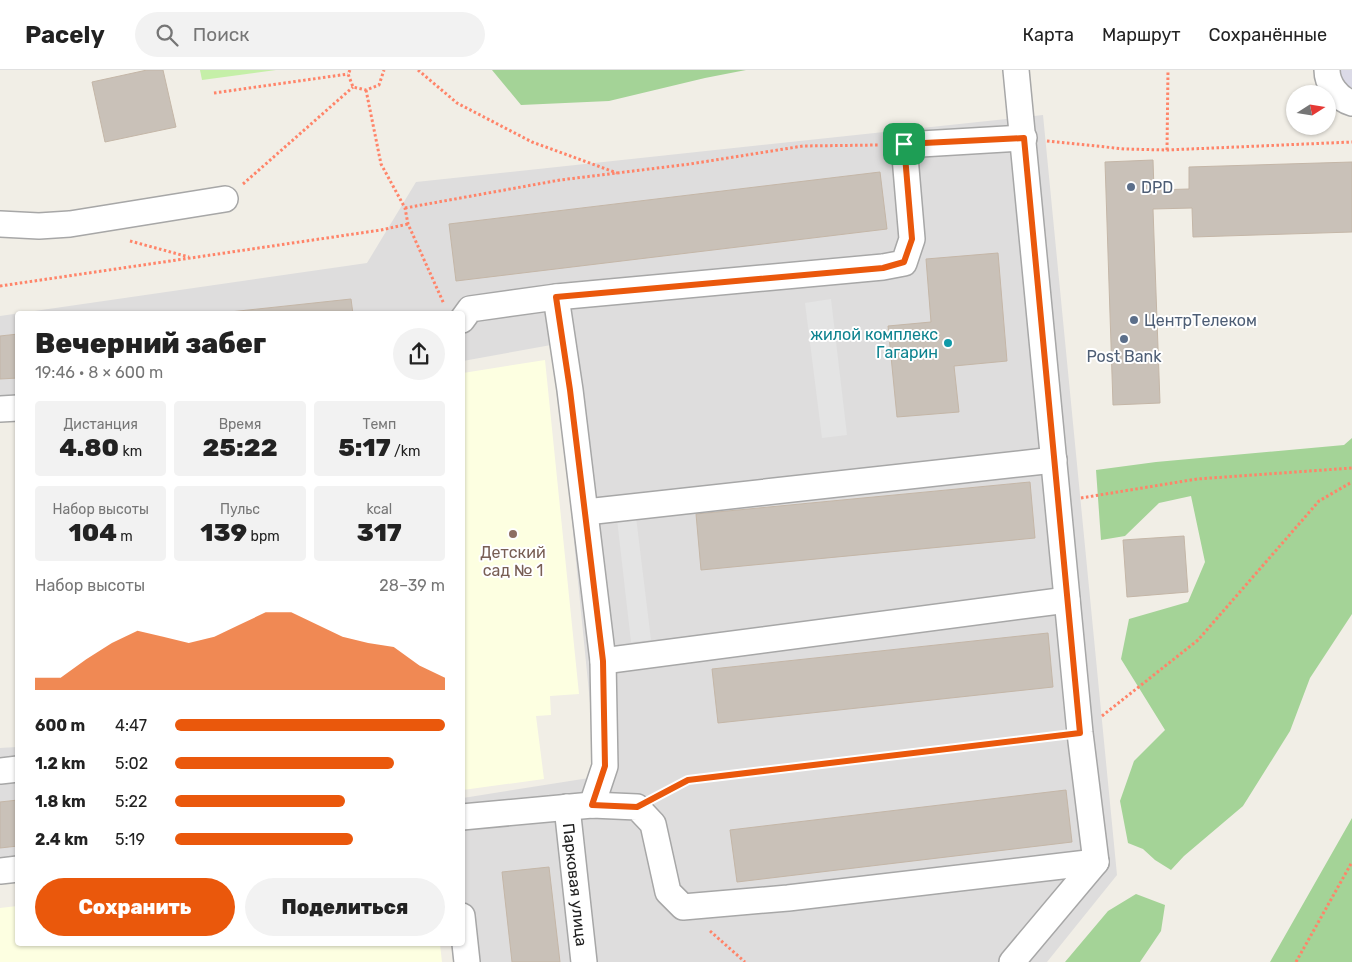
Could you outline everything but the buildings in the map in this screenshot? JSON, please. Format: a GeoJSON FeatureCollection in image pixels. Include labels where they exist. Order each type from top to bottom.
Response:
{"type":"FeatureCollection","features":[{"type":"Feature","properties":{"kind":"street"},"geometry":{"type":"LineString","coordinates":[[1012,962],[1096,862],[1080,733],[1016,70]]}},
{"type":"Feature","properties":{"kind":"street"},"geometry":{"type":"LineString","coordinates":[[1327,70],[1327,78],[1334,90],[1348,102],[1352,103]]}},
{"type":"Feature","properties":{"kind":"street"},"geometry":{"type":"LineString","coordinates":[[462,311],[556,297],[883,268],[904,262],[912,239],[904,144],[1024,138]]}},
{"type":"Feature","properties":{"kind":"street"},"geometry":{"type":"LineString","coordinates":[[0,224],[39,226],[70,224],[226,199]]}},
{"type":"Feature","properties":{"kind":"street"},"geometry":{"type":"LineString","coordinates":[[556,297],[586,512],[603,661],[605,766],[592,805]]}},
{"type":"Feature","properties":{"kind":"street"},"geometry":{"type":"LineString","coordinates":[[0,410],[15,408]]}},
{"type":"Feature","properties":{"kind":"street"},"geometry":{"type":"LineString","coordinates":[[586,512],[1054,460]]}},
{"type":"Feature","properties":{"kind":"street"},"geometry":{"type":"LineString","coordinates":[[603,661],[1068,600]]}},
{"type":"Feature","properties":{"kind":"street"},"geometry":{"type":"LineString","coordinates":[[0,771],[15,769]]}},
{"type":"Feature","properties":{"kind":"street"},"geometry":{"type":"LineString","coordinates":[[465,817],[592,805],[637,807],[653,824],[668,892],[684,907],[788,898],[1096,862]]}},
{"type":"Feature","properties":{"kind":"street","name":"Парковая улица"},"geometry":{"type":"LineString","coordinates":[[567,807],[584,962]]}},
{"type":"Feature","properties":{"kind":"street"},"geometry":{"type":"LineString","coordinates":[[0,871],[15,869]]}},
{"type":"Feature","properties":{"kind":"street"},"geometry":{"type":"LineString","coordinates":[[465,944],[467,962]]}},
{"type":"Feature","properties":{"kind":"path"},"geometry":{"type":"LineString","coordinates":[[353,87],[366,90],[379,84],[384,70]]}},
{"type":"Feature","properties":{"kind":"path"},"geometry":{"type":"LineString","coordinates":[[418,70],[457,103],[532,142],[617,173]]}},
{"type":"Feature","properties":{"kind":"path"},"geometry":{"type":"LineString","coordinates":[[1167,150],[1168,70]]}},
{"type":"Feature","properties":{"kind":"path"},"geometry":{"type":"LineString","coordinates":[[214,92],[349,72],[353,87]]}},
{"type":"Feature","properties":{"kind":"path"},"geometry":{"type":"LineString","coordinates":[[226,199],[353,87]]}},
{"type":"Feature","properties":{"kind":"path"},"geometry":{"type":"LineString","coordinates":[[366,90],[381,164],[405,208],[408,224],[453,311]]}},
{"type":"Feature","properties":{"kind":"path"},"geometry":{"type":"LineString","coordinates":[[1024,138],[1125,149],[1167,150],[1352,142]]}},
{"type":"Feature","properties":{"kind":"path"},"geometry":{"type":"LineString","coordinates":[[405,208],[560,180],[690,164],[803,146],[904,144]]}},
{"type":"Feature","properties":{"kind":"path"},"geometry":{"type":"LineString","coordinates":[[0,286],[381,230],[408,224]]}},
{"type":"Feature","properties":{"kind":"path"},"geometry":{"type":"LineString","coordinates":[[1058,502],[1197,479],[1352,468]]}},
{"type":"Feature","properties":{"kind":"path"},"geometry":{"type":"LineString","coordinates":[[637,807],[688,780],[1080,733],[1198,640],[1319,501],[1352,482]]}},
{"type":"Feature","properties":{"kind":"path"},"geometry":{"type":"LineString","coordinates":[[1296,962],[1352,862]]}},
{"type":"Feature","properties":{"kind":"path"},"geometry":{"type":"LineString","coordinates":[[684,907],[745,962]]}},
{"type":"Feature","properties":{"kind":"shaded area"},"geometry":{"type":"Polygon","coordinates":[[[1338,70],[1352,70],[1352,88],[1339,80],[1338,70]]]}},
{"type":"Feature","properties":{"kind":"shaded area"},"geometry":{"type":"Polygon","coordinates":[[[1043,115],[1117,875],[1047,962],[453,962],[452,946],[465,946],[465,798],[589,778],[595,753],[569,491],[551,345],[465,361],[465,311],[35,311],[367,263],[416,182],[1043,115]]]}},
{"type":"Feature","properties":{"kind":"shaded area"},"geometry":{"type":"Polygon","coordinates":[[[831,299],[847,435],[822,438],[805,303],[831,299]]]}},
{"type":"Feature","properties":{"kind":"shaded area"},"geometry":{"type":"Polygon","coordinates":[[[15,314],[15,415],[0,416],[0,316],[15,314]]]}},
{"type":"Feature","properties":{"kind":"shaded area","name":"Детский сад № 1"},"geometry":{"type":"Polygon","coordinates":[[[545,360],[579,694],[550,696],[551,715],[536,716],[544,779],[465,790],[465,373],[545,360]]]}},
{"type":"Feature","properties":{"kind":"shaded area"},"geometry":{"type":"Polygon","coordinates":[[[636,517],[651,640],[631,642],[617,519],[636,517]]]}},
{"type":"Feature","properties":{"kind":"shaded area"},"geometry":{"type":"Polygon","coordinates":[[[15,747],[15,856],[0,858],[0,748],[15,747]]]}},
{"type":"Feature","properties":{"kind":"shaded area"},"geometry":{"type":"Polygon","coordinates":[[[15,906],[15,946],[440,946],[442,962],[0,962],[0,908],[15,906]]]}},
{"type":"Feature","properties":{"kind":"green space"},"geometry":{"type":"Polygon","coordinates":[[[200,70],[276,70],[202,80],[200,70]]]}},
{"type":"Feature","properties":{"kind":"green space"},"geometry":{"type":"Polygon","coordinates":[[[492,70],[746,70],[609,101],[521,105],[492,70]]]}},
{"type":"Feature","properties":{"kind":"green space"},"geometry":{"type":"Polygon","coordinates":[[[1352,438],[1352,614],[1310,678],[1290,731],[1243,806],[1184,856],[1171,870],[1155,860],[1143,849],[1128,843],[1120,801],[1134,761],[1165,730],[1121,659],[1129,619],[1188,602],[1205,562],[1191,496],[1159,503],[1125,536],[1101,540],[1096,470],[1156,462],[1344,445],[1352,438]]]}},
{"type":"Feature","properties":{"kind":"green space"},"geometry":{"type":"Polygon","coordinates":[[[1352,818],[1352,962],[1270,962],[1352,818]]]}},
{"type":"Feature","properties":{"kind":"green space"},"geometry":{"type":"Polygon","coordinates":[[[1136,894],[1165,905],[1161,931],[1140,962],[1065,962],[1108,911],[1136,894]]]}},
{"type":"Feature","properties":{"kind":"place","name":"DPD"},"geometry":{"type":"Point","coordinates":[1131,187]}},
{"type":"Feature","properties":{"kind":"place","name":"ЦентрТелеком"},"geometry":{"type":"Point","coordinates":[1134,320]}},
{"type":"Feature","properties":{"kind":"place","name":"Post Bank"},"geometry":{"type":"Point","coordinates":[1124,339]}},
{"type":"Feature","properties":{"kind":"place","name":"жилой комплекс Гагарин"},"geometry":{"type":"Point","coordinates":[948,343]}},
{"type":"Feature","properties":{"kind":"place","name":"Детский сад № 1"},"geometry":{"type":"Point","coordinates":[513,534]}},
{"type":"Feature","properties":{"kind":"route"},"geometry":{"type":"LineString","coordinates":[[1024,138],[1080,733],[688,780],[637,807],[592,805],[605,766],[603,661],[586,512],[556,297],[883,268],[904,262],[912,239],[904,144],[1024,138]]}}]}
